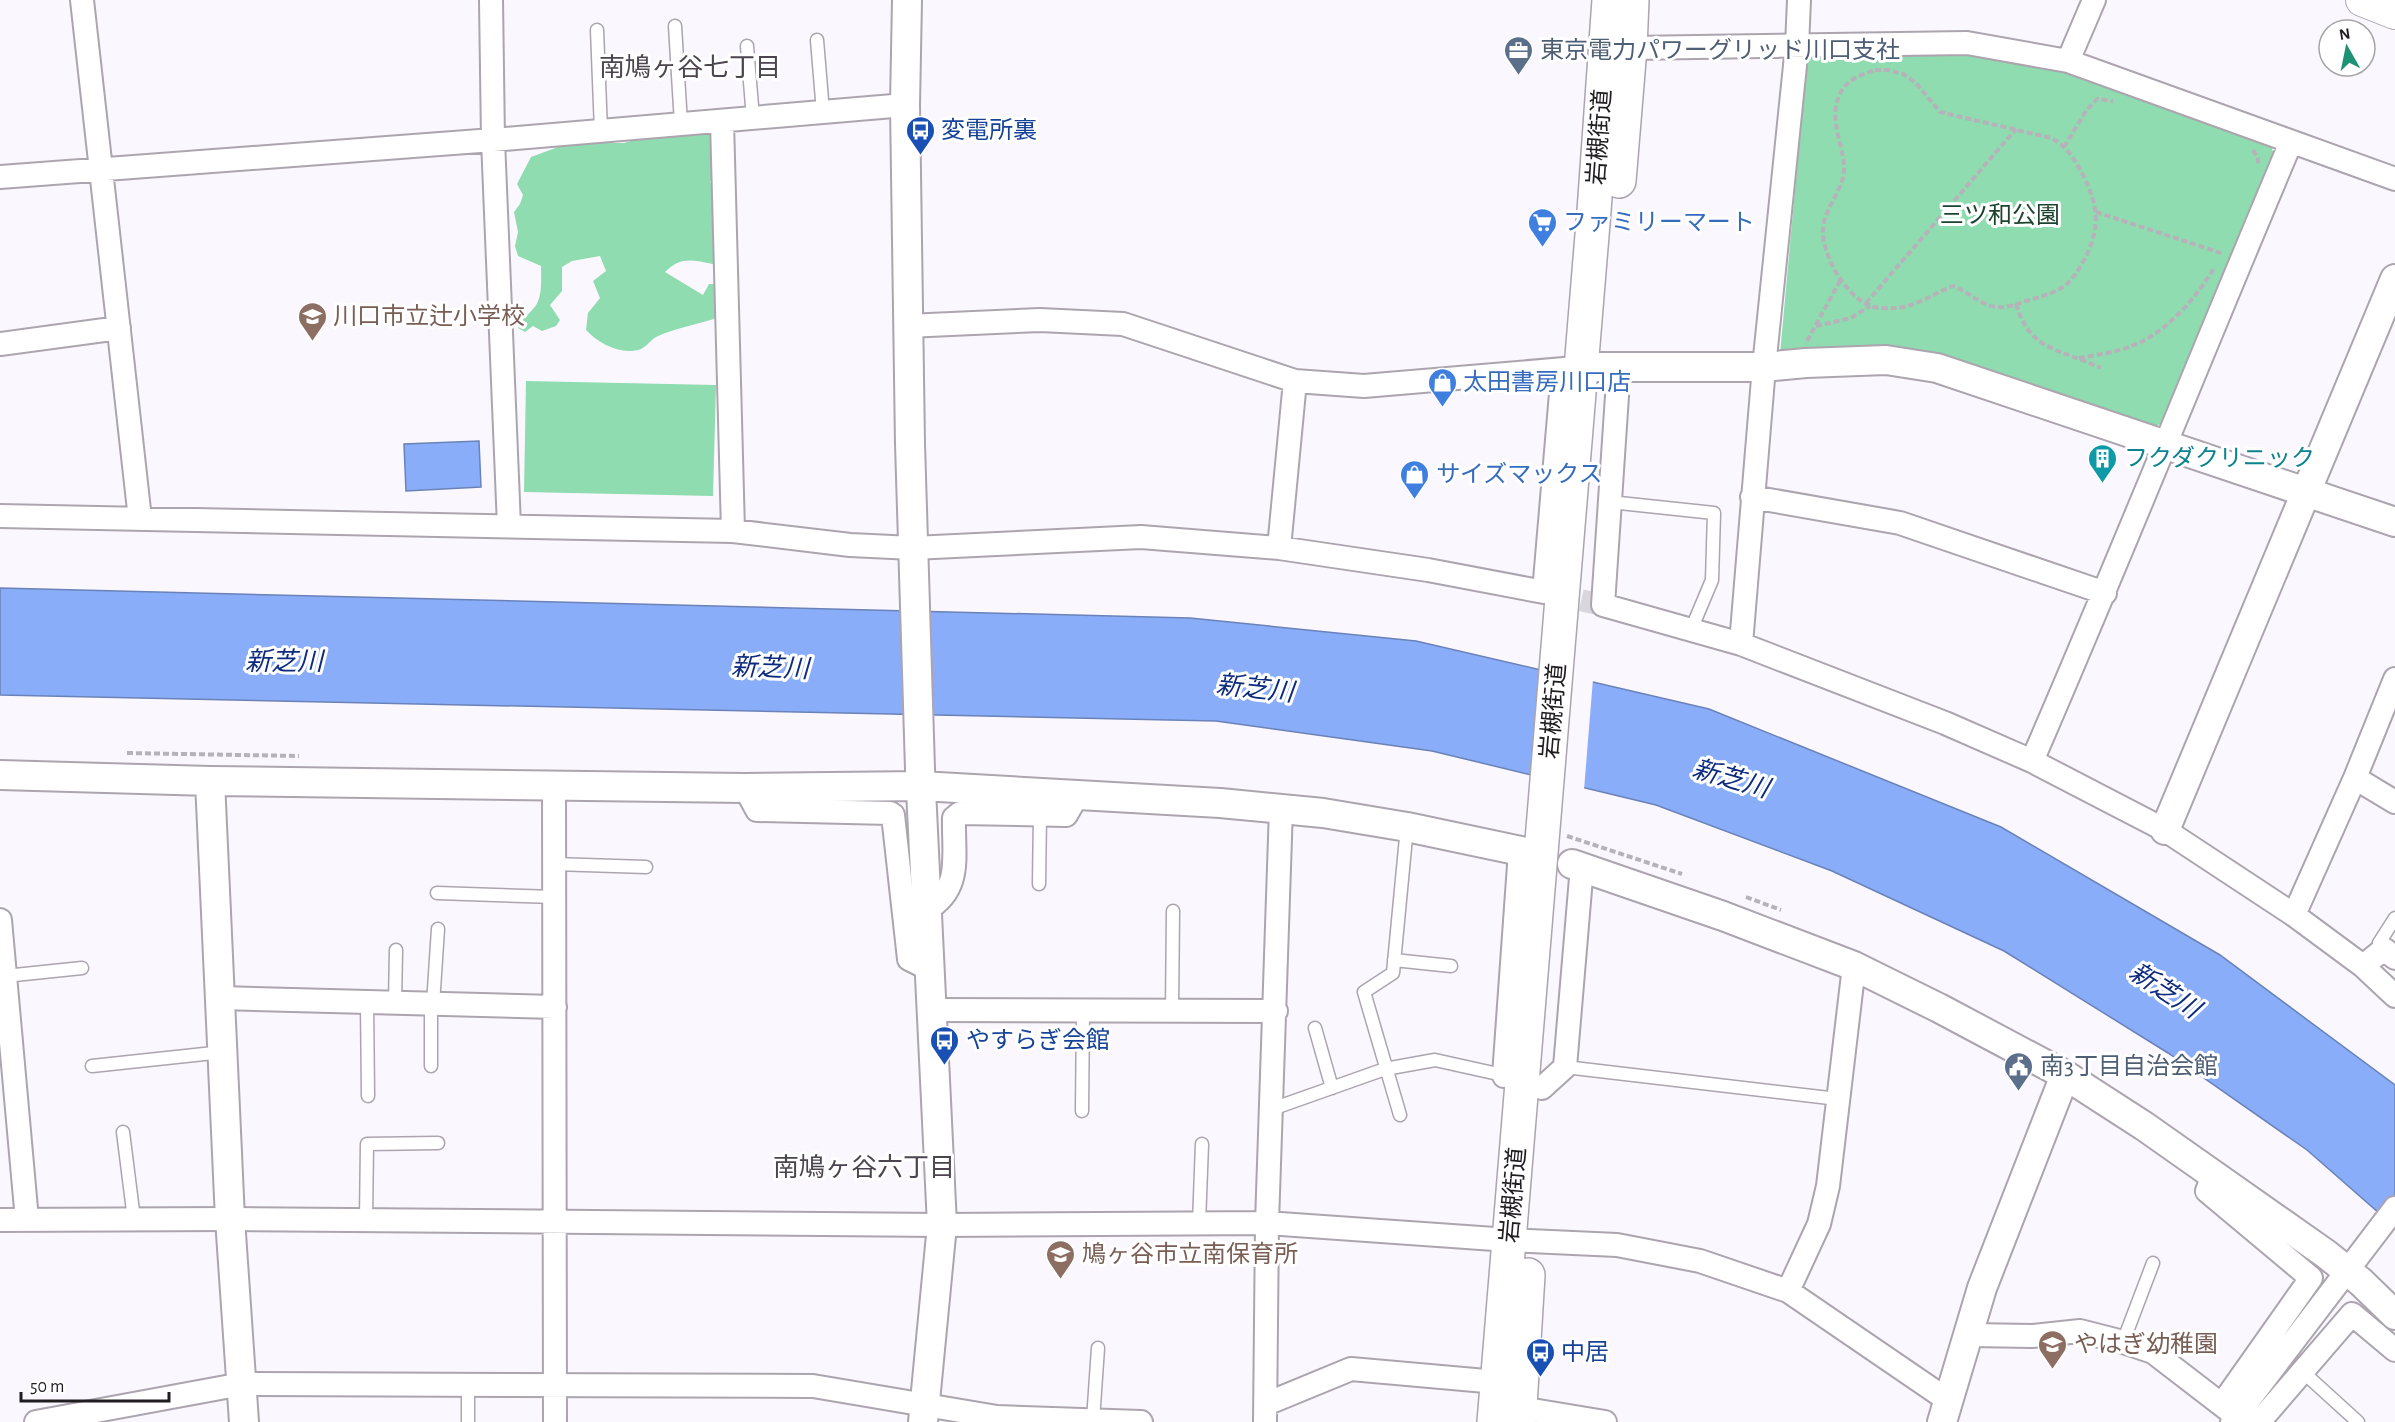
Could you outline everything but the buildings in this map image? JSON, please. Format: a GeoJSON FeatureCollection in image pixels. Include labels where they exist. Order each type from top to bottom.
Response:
{"type":"FeatureCollection","features":[{"type":"Feature","properties":{"kind":"highway","name":"岩槻街道"},"geometry":{"type":"LineString","coordinates":[[1511,1417],[1519,1240],[1570,618],[1602,393],[1591,368],[1609,0]]}},
{"type":"Feature","properties":{"kind":"highway","name":"岩槻街道"},"geometry":{"type":"LineString","coordinates":[[1591,368],[1630,48],[1632,0]]}},
{"type":"Feature","properties":{"kind":"highway","name":"岩槻街道"},"geometry":{"type":"LineString","coordinates":[[1511,1417],[1497,1382],[1519,1240]]}},
{"type":"Feature","properties":{"kind":"main road"},"geometry":{"type":"LineString","coordinates":[[2362,0],[2395,13]]}},
{"type":"Feature","properties":{"kind":"street"},"geometry":{"type":"LineString","coordinates":[[82,0],[140,519]]}},
{"type":"Feature","properties":{"kind":"street"},"geometry":{"type":"LineString","coordinates":[[490,0],[493,140],[509,526]]}},
{"type":"Feature","properties":{"kind":"street"},"geometry":{"type":"LineString","coordinates":[[1740,644],[1764,367],[1797,46],[1799,0]]}},
{"type":"Feature","properties":{"kind":"street"},"geometry":{"type":"LineString","coordinates":[[2068,61],[2094,0]]}},
{"type":"Feature","properties":{"kind":"street"},"geometry":{"type":"LineString","coordinates":[[911,5],[905,105],[907,326],[926,910],[942,1225],[923,1413]]}},
{"type":"Feature","properties":{"kind":"street"},"geometry":{"type":"LineString","coordinates":[[1630,48],[1967,43],[2068,61],[2395,179]]}},
{"type":"Feature","properties":{"kind":"street"},"geometry":{"type":"LineString","coordinates":[[0,177],[493,140],[905,105]]}},
{"type":"Feature","properties":{"kind":"street"},"geometry":{"type":"LineString","coordinates":[[722,121],[734,531]]}},
{"type":"Feature","properties":{"kind":"street"},"geometry":{"type":"LineString","coordinates":[[2032,761],[2105,593],[2164,444],[2230,253],[2291,142]]}},
{"type":"Feature","properties":{"kind":"street"},"geometry":{"type":"LineString","coordinates":[[2165,830],[2307,491],[2387,318],[2395,279]]}},
{"type":"Feature","properties":{"kind":"street"},"geometry":{"type":"LineString","coordinates":[[907,326],[1040,320],[1123,324],[1295,381],[1364,386],[1591,368],[1764,367],[1886,360],[1936,368],[2395,522]]}},
{"type":"Feature","properties":{"kind":"street"},"geometry":{"type":"LineString","coordinates":[[0,344],[119,328]]}},
{"type":"Feature","properties":{"kind":"street"},"geometry":{"type":"LineString","coordinates":[[1591,368],[1610,502],[1603,605],[1740,644],[1945,723],[2032,761],[2165,830],[2294,915],[2363,966],[2395,996]]}},
{"type":"Feature","properties":{"kind":"street"},"geometry":{"type":"LineString","coordinates":[[0,516],[734,531],[914,554],[1141,537],[1279,548],[1428,570],[1544,592],[1591,368]]}},
{"type":"Feature","properties":{"kind":"street"},"geometry":{"type":"LineString","coordinates":[[1279,548],[1295,381]]}},
{"type":"Feature","properties":{"kind":"street"},"geometry":{"type":"LineString","coordinates":[[1752,497],[1900,523],[2105,593]]}},
{"type":"Feature","properties":{"kind":"street"},"geometry":{"type":"LineString","coordinates":[[2294,915],[2355,778],[2395,679]]}},
{"type":"Feature","properties":{"kind":"street"},"geometry":{"type":"LineString","coordinates":[[0,775],[210,782],[745,788],[921,777],[1077,796],[1281,808],[1551,850],[1854,966],[2065,1075],[2144,1126],[2348,1271],[2395,1315]]}},
{"type":"Feature","properties":{"kind":"street"},"geometry":{"type":"LineString","coordinates":[[2355,778],[2395,802]]}},
{"type":"Feature","properties":{"kind":"street"},"geometry":{"type":"LineString","coordinates":[[210,782],[230,1219],[244,1422]]}},
{"type":"Feature","properties":{"kind":"street"},"geometry":{"type":"LineString","coordinates":[[554,786],[555,1422]]}},
{"type":"Feature","properties":{"kind":"street"},"geometry":{"type":"LineString","coordinates":[[745,788],[757,810],[890,813],[893,816],[909,959],[929,969]]}},
{"type":"Feature","properties":{"kind":"street"},"geometry":{"type":"LineString","coordinates":[[926,910],[941,901],[952,884],[954,818],[960,813],[1066,815],[1077,796]]}},
{"type":"Feature","properties":{"kind":"street"},"geometry":{"type":"LineString","coordinates":[[1281,808],[1276,1011],[1267,1223],[1265,1413],[1351,1370],[1497,1382]]}},
{"type":"Feature","properties":{"kind":"street"},"geometry":{"type":"LineString","coordinates":[[1534,1078],[1551,850]]}},
{"type":"Feature","properties":{"kind":"street"},"geometry":{"type":"LineString","coordinates":[[0,920],[27,1220]]}},
{"type":"Feature","properties":{"kind":"street"},"geometry":{"type":"LineString","coordinates":[[2363,966],[2390,954]]}},
{"type":"Feature","properties":{"kind":"street"},"geometry":{"type":"LineString","coordinates":[[1788,1291],[1819,1224],[1828,1186],[1854,966]]}},
{"type":"Feature","properties":{"kind":"street"},"geometry":{"type":"LineString","coordinates":[[220,998],[555,1007]]}},
{"type":"Feature","properties":{"kind":"street"},"geometry":{"type":"LineString","coordinates":[[931,1010],[1276,1011]]}},
{"type":"Feature","properties":{"kind":"street"},"geometry":{"type":"LineString","coordinates":[[0,1220],[230,1219],[942,1225],[1267,1223],[1617,1245],[1700,1261],[1788,1291],[1945,1411],[1970,1335],[1982,1288],[2065,1075]]}},
{"type":"Feature","properties":{"kind":"street"},"geometry":{"type":"LineString","coordinates":[[2213,1174],[2207,1191],[2311,1278],[2234,1416]]}},
{"type":"Feature","properties":{"kind":"street"},"geometry":{"type":"LineString","coordinates":[[2234,1416],[2395,1208]]}},
{"type":"Feature","properties":{"kind":"street"},"geometry":{"type":"LineString","coordinates":[[2259,1422],[2352,1314],[2395,1350]]}},
{"type":"Feature","properties":{"kind":"street"},"geometry":{"type":"LineString","coordinates":[[1970,1335],[2032,1336],[2080,1331],[2123,1342],[2153,1352],[2234,1416]]}},
{"type":"Feature","properties":{"kind":"street"},"geometry":{"type":"LineString","coordinates":[[36,1422],[242,1384],[813,1386],[923,1413],[1141,1422]]}},
{"type":"Feature","properties":{"kind":"street"},"geometry":{"type":"LineString","coordinates":[[1511,1417],[1605,1422]]}},
{"type":"Feature","properties":{"kind":"lane"},"geometry":{"type":"LineString","coordinates":[[675,26],[681,124]]}},
{"type":"Feature","properties":{"kind":"lane"},"geometry":{"type":"LineString","coordinates":[[597,30],[601,131]]}},
{"type":"Feature","properties":{"kind":"lane"},"geometry":{"type":"LineString","coordinates":[[817,40],[823,112]]}},
{"type":"Feature","properties":{"kind":"lane"},"geometry":{"type":"LineString","coordinates":[[747,46],[753,118]]}},
{"type":"Feature","properties":{"kind":"lane"},"geometry":{"type":"LineString","coordinates":[[1610,502],[1714,513],[1712,579],[1691,630]]}},
{"type":"Feature","properties":{"kind":"lane"},"geometry":{"type":"LineString","coordinates":[[1039,884],[1040,814]]}},
{"type":"Feature","properties":{"kind":"lane"},"geometry":{"type":"LineString","coordinates":[[1400,1115],[1364,992],[1393,973],[1407,827]]}},
{"type":"Feature","properties":{"kind":"lane"},"geometry":{"type":"LineString","coordinates":[[554,864],[646,867]]}},
{"type":"Feature","properties":{"kind":"lane"},"geometry":{"type":"LineString","coordinates":[[438,893],[555,897]]}},
{"type":"Feature","properties":{"kind":"lane"},"geometry":{"type":"LineString","coordinates":[[1172,1011],[1173,911]]}},
{"type":"Feature","properties":{"kind":"lane"},"geometry":{"type":"LineString","coordinates":[[2390,954],[2379,943],[2395,918]]}},
{"type":"Feature","properties":{"kind":"lane"},"geometry":{"type":"LineString","coordinates":[[431,1066],[432,1004],[438,929]]}},
{"type":"Feature","properties":{"kind":"lane"},"geometry":{"type":"LineString","coordinates":[[395,1003],[396,950]]}},
{"type":"Feature","properties":{"kind":"lane"},"geometry":{"type":"LineString","coordinates":[[1394,960],[1451,966]]}},
{"type":"Feature","properties":{"kind":"lane"},"geometry":{"type":"LineString","coordinates":[[5,976],[82,968]]}},
{"type":"Feature","properties":{"kind":"lane"},"geometry":{"type":"LineString","coordinates":[[367,1002],[369,1096]]}},
{"type":"Feature","properties":{"kind":"lane"},"geometry":{"type":"LineString","coordinates":[[1082,1111],[1083,1011]]}},
{"type":"Feature","properties":{"kind":"lane"},"geometry":{"type":"LineString","coordinates":[[1315,1028],[1332,1088]]}},
{"type":"Feature","properties":{"kind":"lane"},"geometry":{"type":"LineString","coordinates":[[92,1066],[223,1052]]}},
{"type":"Feature","properties":{"kind":"lane"},"geometry":{"type":"LineString","coordinates":[[1272,1109],[1386,1069],[1435,1060],[1534,1078],[1838,1099]]}},
{"type":"Feature","properties":{"kind":"lane"},"geometry":{"type":"LineString","coordinates":[[123,1132],[135,1219]]}},
{"type":"Feature","properties":{"kind":"lane"},"geometry":{"type":"LineString","coordinates":[[366,1220],[367,1144],[438,1143]]}},
{"type":"Feature","properties":{"kind":"lane"},"geometry":{"type":"LineString","coordinates":[[1199,1223],[1202,1144]]}},
{"type":"Feature","properties":{"kind":"lane"},"geometry":{"type":"LineString","coordinates":[[2123,1342],[2153,1263]]}},
{"type":"Feature","properties":{"kind":"lane"},"geometry":{"type":"LineString","coordinates":[[1093,1420],[1098,1348]]}},
{"type":"Feature","properties":{"kind":"lane"},"geometry":{"type":"LineString","coordinates":[[2303,1372],[2358,1422]]}},
{"type":"Feature","properties":{"kind":"lane"},"geometry":{"type":"LineString","coordinates":[[468,1385],[468,1422]]}},
{"type":"Feature","properties":{"kind":"path"},"geometry":{"type":"LineString","coordinates":[[1875,70],[1888,70],[1903,74],[1916,83],[1940,111],[2050,138],[2064,147],[2076,161],[2090,189],[2096,212],[2096,233],[2077,274],[2064,286],[2045,296],[2004,307],[1983,304],[1964,290],[1953,286],[1900,308],[1868,304],[1835,273],[1823,241],[1827,213],[1844,175],[1842,151],[1835,128],[1839,95],[1849,83],[1862,74],[1875,70]]}},
{"type":"Feature","properties":{"kind":"path"},"geometry":{"type":"LineString","coordinates":[[2064,147],[2086,111],[2097,99],[2123,104]]}},
{"type":"Feature","properties":{"kind":"path"},"geometry":{"type":"LineString","coordinates":[[1815,326],[1851,318],[1868,304],[2016,129]]}},
{"type":"Feature","properties":{"kind":"path"},"geometry":{"type":"LineString","coordinates":[[2244,147],[2253,150],[2258,158],[2257,172]]}},
{"type":"Feature","properties":{"kind":"path"},"geometry":{"type":"LineString","coordinates":[[2079,358],[2134,345],[2168,325],[2230,253],[2096,212]]}},
{"type":"Feature","properties":{"kind":"path"},"geometry":{"type":"LineString","coordinates":[[1806,363],[1804,348],[1841,279]]}},
{"type":"Feature","properties":{"kind":"path"},"geometry":{"type":"LineString","coordinates":[[2016,304],[2026,330],[2035,340],[2046,347],[2101,368]]}},
{"type":"Feature","properties":{"kind":"green space","name":"三ツ和公園"},"geometry":{"type":"Polygon","coordinates":[[[1964,54],[2044,65],[2271,146],[2275,157],[2163,422],[2152,429],[2049,396],[1780,354],[1807,58],[1964,54]]]}},
{"type":"Feature","properties":{"kind":"green space"},"geometry":{"type":"Polygon","coordinates":[[[711,131],[718,157],[716,170],[710,182],[719,193],[720,258],[713,264],[682,261],[665,272],[703,295],[709,284],[721,284],[720,317],[663,334],[641,349],[634,351],[619,350],[604,344],[586,330],[588,313],[600,298],[593,281],[606,271],[600,256],[572,261],[562,267],[562,291],[550,305],[560,320],[556,326],[542,331],[533,326],[525,332],[518,328],[536,305],[541,289],[541,266],[518,256],[515,246],[518,232],[514,212],[523,195],[517,184],[531,157],[569,143],[624,143],[648,136],[711,131]]]}},
{"type":"Feature","properties":{"kind":"green space"},"geometry":{"type":"Polygon","coordinates":[[[526,381],[716,385],[713,496],[524,492],[526,381]]]}},
{"type":"Feature","properties":{"kind":"water"},"geometry":{"type":"Polygon","coordinates":[[[479,441],[481,487],[406,491],[404,444],[479,441]]]}},
{"type":"Feature","properties":{"kind":"water","name":"新芝川"},"geometry":{"type":"Polygon","coordinates":[[[0,588],[1190,618],[1416,641],[1709,709],[2001,827],[2220,955],[2395,1085],[2395,1227],[2307,1150],[2168,1053],[2004,951],[1832,871],[1656,805],[1432,751],[1216,721],[0,695],[0,588]]]}},
{"type":"Feature","properties":{"kind":"pier"},"geometry":{"type":"Polygon","coordinates":[[[1540,667],[1593,679],[1584,790],[1530,777],[1540,667]]]}},
{"type":"Feature","properties":{"kind":"tunnel"},"geometry":{"type":"LineString","coordinates":[[1549,593],[1603,605]]}},
{"type":"Feature","properties":{"kind":"place","name":"東京電力パワーグリッド川口支社"},"geometry":{"type":"Point","coordinates":[1519,76]}},
{"type":"Feature","properties":{"kind":"place","name":"変電所裏"},"geometry":{"type":"Point","coordinates":[920,156]}},
{"type":"Feature","properties":{"kind":"place","name":"ファミリーマート"},"geometry":{"type":"Point","coordinates":[1542,248]}},
{"type":"Feature","properties":{"kind":"place","name":"川口市立辻小学校"},"geometry":{"type":"Point","coordinates":[312,342]}},
{"type":"Feature","properties":{"kind":"place","name":"太田書房川口店"},"geometry":{"type":"Point","coordinates":[1442,408]}},
{"type":"Feature","properties":{"kind":"place","name":"フクダクリニック"},"geometry":{"type":"Point","coordinates":[2103,484]}},
{"type":"Feature","properties":{"kind":"place","name":"サイズマックス"},"geometry":{"type":"Point","coordinates":[1415,500]}},
{"type":"Feature","properties":{"kind":"place","name":"やすらぎ会館"},"geometry":{"type":"Point","coordinates":[945,1066]}},
{"type":"Feature","properties":{"kind":"place","name":"南3丁目自治会館"},"geometry":{"type":"Point","coordinates":[2019,1092]}},
{"type":"Feature","properties":{"kind":"place","name":"鳩ヶ谷市立南保育所"},"geometry":{"type":"Point","coordinates":[1061,1280]}},
{"type":"Feature","properties":{"kind":"place","name":"やはぎ幼稚園"},"geometry":{"type":"Point","coordinates":[2053,1370]}},
{"type":"Feature","properties":{"kind":"place","name":"中居"},"geometry":{"type":"Point","coordinates":[1540,1378]}},
{"type":"Feature","properties":{"kind":"district","name":"南鳩ヶ谷七丁目"},"geometry":{"type":"Point","coordinates":[690,67]}},
{"type":"Feature","properties":{"kind":"district","name":"南鳩ヶ谷六丁目"},"geometry":{"type":"Point","coordinates":[864,1167]}}]}
